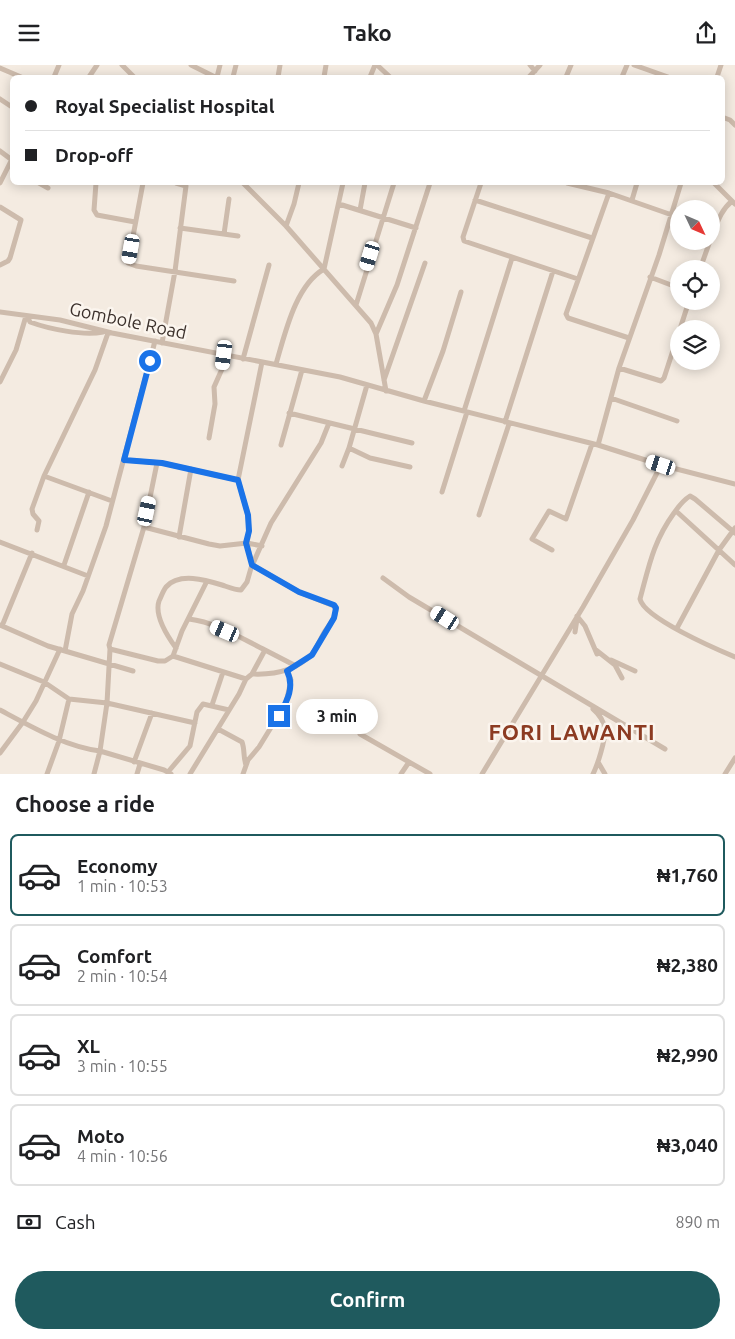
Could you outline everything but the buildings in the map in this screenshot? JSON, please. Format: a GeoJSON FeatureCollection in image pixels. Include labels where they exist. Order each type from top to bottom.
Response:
{"type":"FeatureCollection","features":[{"type":"Feature","properties":{"kind":"street"},"geometry":{"type":"LineString","coordinates":[[192,65],[212,75]]}},
{"type":"Feature","properties":{"kind":"street"},"geometry":{"type":"LineString","coordinates":[[376,65],[388,75]]}},
{"type":"Feature","properties":{"kind":"street"},"geometry":{"type":"LineString","coordinates":[[530,65],[535,71]]}},
{"type":"Feature","properties":{"kind":"street"},"geometry":{"type":"LineString","coordinates":[[531,75],[540,65]]}},
{"type":"Feature","properties":{"kind":"street"},"geometry":{"type":"LineString","coordinates":[[634,65],[662,75]]}},
{"type":"Feature","properties":{"kind":"street"},"geometry":{"type":"LineString","coordinates":[[0,68],[16,75]]}},
{"type":"Feature","properties":{"kind":"street"},"geometry":{"type":"LineString","coordinates":[[0,151],[10,162]]}},
{"type":"Feature","properties":{"kind":"street"},"geometry":{"type":"LineString","coordinates":[[0,183],[10,165]]}},
{"type":"Feature","properties":{"kind":"street"},"geometry":{"type":"LineString","coordinates":[[43,185],[48,188]]}},
{"type":"Feature","properties":{"kind":"street"},"geometry":{"type":"LineString","coordinates":[[96,185],[94,210],[97,215],[135,222]]}},
{"type":"Feature","properties":{"kind":"street"},"geometry":{"type":"LineString","coordinates":[[143,185],[128,263],[136,266],[234,281]]}},
{"type":"Feature","properties":{"kind":"street"},"geometry":{"type":"LineString","coordinates":[[162,343],[175,271],[187,185]]}},
{"type":"Feature","properties":{"kind":"street"},"geometry":{"type":"LineString","coordinates":[[245,185],[286,226],[371,323],[376,334],[386,391]]}},
{"type":"Feature","properties":{"kind":"street"},"geometry":{"type":"LineString","coordinates":[[250,189],[251,185]]}},
{"type":"Feature","properties":{"kind":"street"},"geometry":{"type":"LineString","coordinates":[[286,226],[299,185]]}},
{"type":"Feature","properties":{"kind":"street"},"geometry":{"type":"LineString","coordinates":[[276,364],[302,292],[314,275],[324,269],[343,185]]}},
{"type":"Feature","properties":{"kind":"street"},"geometry":{"type":"LineString","coordinates":[[360,210],[365,185]]}},
{"type":"Feature","properties":{"kind":"street"},"geometry":{"type":"LineString","coordinates":[[356,305],[393,185]]}},
{"type":"Feature","properties":{"kind":"street"},"geometry":{"type":"LineString","coordinates":[[376,334],[394,293],[429,185]]}},
{"type":"Feature","properties":{"kind":"street"},"geometry":{"type":"LineString","coordinates":[[480,185],[463,237],[464,241],[578,279]]}},
{"type":"Feature","properties":{"kind":"street"},"geometry":{"type":"LineString","coordinates":[[586,185],[670,214]]}},
{"type":"Feature","properties":{"kind":"street"},"geometry":{"type":"LineString","coordinates":[[632,200],[636,185]]}},
{"type":"Feature","properties":{"kind":"street"},"geometry":{"type":"LineString","coordinates":[[676,200],[680,185]]}},
{"type":"Feature","properties":{"kind":"street"},"geometry":{"type":"LineString","coordinates":[[716,185],[733,202],[724,207],[720,215]]}},
{"type":"Feature","properties":{"kind":"street"},"geometry":{"type":"LineString","coordinates":[[609,193],[566,314],[568,318],[629,339]]}},
{"type":"Feature","properties":{"kind":"street"},"geometry":{"type":"LineString","coordinates":[[224,234],[229,199]]}},
{"type":"Feature","properties":{"kind":"street"},"geometry":{"type":"LineString","coordinates":[[475,200],[592,238]]}},
{"type":"Feature","properties":{"kind":"street"},"geometry":{"type":"LineString","coordinates":[[339,204],[416,227]]}},
{"type":"Feature","properties":{"kind":"street"},"geometry":{"type":"LineString","coordinates":[[0,207],[22,220],[10,258],[0,265]]}},
{"type":"Feature","properties":{"kind":"street"},"geometry":{"type":"LineString","coordinates":[[552,550],[532,539],[549,511],[566,519],[595,445],[619,368],[670,221]]}},
{"type":"Feature","properties":{"kind":"street"},"geometry":{"type":"LineString","coordinates":[[180,228],[238,236]]}},
{"type":"Feature","properties":{"kind":"street"},"geometry":{"type":"LineString","coordinates":[[442,492],[512,258]]}},
{"type":"Feature","properties":{"kind":"street"},"geometry":{"type":"LineString","coordinates":[[383,382],[425,263]]}},
{"type":"Feature","properties":{"kind":"street"},"geometry":{"type":"LineString","coordinates":[[243,359],[269,265]]}},
{"type":"Feature","properties":{"kind":"street"},"geometry":{"type":"LineString","coordinates":[[479,515],[553,271]]}},
{"type":"Feature","properties":{"kind":"street"},"geometry":{"type":"LineString","coordinates":[[650,277],[670,285]]}},
{"type":"Feature","properties":{"kind":"street"},"geometry":{"type":"LineString","coordinates":[[424,401],[461,292]]}},
{"type":"Feature","properties":{"kind":"street","name":"Gombole Road"},"geometry":{"type":"LineString","coordinates":[[0,312],[60,320],[107,332],[340,377],[735,484]]}},
{"type":"Feature","properties":{"kind":"street"},"geometry":{"type":"LineString","coordinates":[[27,316],[32,323],[81,333],[107,332],[92,378],[44,476],[32,509],[33,514],[39,521],[37,530]]}},
{"type":"Feature","properties":{"kind":"street"},"geometry":{"type":"LineString","coordinates":[[0,382],[16,350],[27,316]]}},
{"type":"Feature","properties":{"kind":"street"},"geometry":{"type":"LineString","coordinates":[[0,753],[36,701],[44,682],[63,650],[72,613],[106,526],[155,341]]}},
{"type":"Feature","properties":{"kind":"street"},"geometry":{"type":"LineString","coordinates":[[209,438],[215,404],[214,387],[222,369],[224,355]]}},
{"type":"Feature","properties":{"kind":"street"},"geometry":{"type":"LineString","coordinates":[[619,368],[661,381],[664,379],[670,359]]}},
{"type":"Feature","properties":{"kind":"street"},"geometry":{"type":"LineString","coordinates":[[252,675],[287,671],[312,655],[334,618],[336,608],[334,605],[299,592],[252,565],[246,543],[249,531],[248,518],[238,480],[262,362]]}},
{"type":"Feature","properties":{"kind":"street"},"geometry":{"type":"LineString","coordinates":[[281,445],[302,370]]}},
{"type":"Feature","properties":{"kind":"street"},"geometry":{"type":"LineString","coordinates":[[342,466],[349,449],[367,385]]}},
{"type":"Feature","properties":{"kind":"street"},"geometry":{"type":"LineString","coordinates":[[610,398],[677,421]]}},
{"type":"Feature","properties":{"kind":"street"},"geometry":{"type":"LineString","coordinates":[[289,413],[412,443]]}},
{"type":"Feature","properties":{"kind":"street"},"geometry":{"type":"LineString","coordinates":[[176,648],[166,632],[159,615],[158,605],[164,590],[168,585],[185,578],[207,581],[241,590],[247,581],[271,523],[321,443],[329,423]]}},
{"type":"Feature","properties":{"kind":"street"},"geometry":{"type":"LineString","coordinates":[[349,449],[370,458],[410,467]]}},
{"type":"Feature","properties":{"kind":"street"},"geometry":{"type":"LineString","coordinates":[[124,460],[192,469],[238,480]]}},
{"type":"Feature","properties":{"kind":"street"},"geometry":{"type":"LineString","coordinates":[[94,774],[100,751],[107,703],[109,645],[144,527],[157,463]]}},
{"type":"Feature","properties":{"kind":"street"},"geometry":{"type":"LineString","coordinates":[[482,774],[633,520],[661,465]]}},
{"type":"Feature","properties":{"kind":"street"},"geometry":{"type":"LineString","coordinates":[[179,537],[192,469]]}},
{"type":"Feature","properties":{"kind":"street"},"geometry":{"type":"LineString","coordinates":[[44,476],[112,501]]}},
{"type":"Feature","properties":{"kind":"street"},"geometry":{"type":"LineString","coordinates":[[64,565],[89,492]]}},
{"type":"Feature","properties":{"kind":"street"},"geometry":{"type":"LineString","coordinates":[[678,628],[719,550],[734,531],[690,497],[683,501],[657,540],[640,599],[643,607],[664,622],[735,657]]}},
{"type":"Feature","properties":{"kind":"street"},"geometry":{"type":"LineString","coordinates":[[676,511],[735,565]]}},
{"type":"Feature","properties":{"kind":"street"},"geometry":{"type":"LineString","coordinates":[[144,527],[220,546],[246,543],[262,546]]}},
{"type":"Feature","properties":{"kind":"street"},"geometry":{"type":"LineString","coordinates":[[0,541],[88,576]]}},
{"type":"Feature","properties":{"kind":"street"},"geometry":{"type":"LineString","coordinates":[[32,553],[1,626],[63,650],[133,671]]}},
{"type":"Feature","properties":{"kind":"street"},"geometry":{"type":"LineString","coordinates":[[383,578],[409,597],[665,749]]}},
{"type":"Feature","properties":{"kind":"street"},"geometry":{"type":"LineString","coordinates":[[173,657],[182,631],[207,581]]}},
{"type":"Feature","properties":{"kind":"street"},"geometry":{"type":"LineString","coordinates":[[575,632],[577,616]]}},
{"type":"Feature","properties":{"kind":"street"},"geometry":{"type":"LineString","coordinates":[[577,616],[585,626],[596,652],[635,671]]}},
{"type":"Feature","properties":{"kind":"street"},"geometry":{"type":"LineString","coordinates":[[189,619],[201,620],[252,643],[296,666]]}},
{"type":"Feature","properties":{"kind":"street"},"geometry":{"type":"LineString","coordinates":[[110,649],[158,661],[164,661],[173,657],[246,679]]}},
{"type":"Feature","properties":{"kind":"street"},"geometry":{"type":"LineString","coordinates":[[190,774],[246,679],[252,675],[265,650]]}},
{"type":"Feature","properties":{"kind":"street"},"geometry":{"type":"LineString","coordinates":[[606,658],[619,671],[622,678]]}},
{"type":"Feature","properties":{"kind":"street"},"geometry":{"type":"LineString","coordinates":[[0,663],[44,682],[69,699],[107,703],[195,723]]}},
{"type":"Feature","properties":{"kind":"street"},"geometry":{"type":"LineString","coordinates":[[243,774],[248,760],[259,747],[286,703],[291,680],[287,671]]}},
{"type":"Feature","properties":{"kind":"street"},"geometry":{"type":"LineString","coordinates":[[212,705],[223,672]]}},
{"type":"Feature","properties":{"kind":"street"},"geometry":{"type":"LineString","coordinates":[[47,774],[59,741],[69,699]]}},
{"type":"Feature","properties":{"kind":"street"},"geometry":{"type":"LineString","coordinates":[[585,701],[600,715],[605,729],[594,774]]}},
{"type":"Feature","properties":{"kind":"street"},"geometry":{"type":"LineString","coordinates":[[0,710],[59,741],[77,747],[100,751],[170,773],[190,746],[197,711],[203,704],[229,710]]}},
{"type":"Feature","properties":{"kind":"street"},"geometry":{"type":"LineString","coordinates":[[134,762],[152,713]]}},
{"type":"Feature","properties":{"kind":"street"},"geometry":{"type":"LineString","coordinates":[[218,729],[242,742],[244,747],[243,757],[246,765]]}},
{"type":"Feature","properties":{"kind":"street"},"geometry":{"type":"LineString","coordinates":[[360,734],[430,774]]}},
{"type":"Feature","properties":{"kind":"street"},"geometry":{"type":"LineString","coordinates":[[725,774],[735,758]]}},
{"type":"Feature","properties":{"kind":"street"},"geometry":{"type":"LineString","coordinates":[[401,774],[408,762]]}},
{"type":"Feature","properties":{"kind":"street"},"geometry":{"type":"LineString","coordinates":[[598,763],[605,774]]}},
{"type":"Feature","properties":{"kind":"street"},"geometry":{"type":"LineString","coordinates":[[137,774],[140,764]]}},
{"type":"Feature","properties":{"kind":"district","name":"FORI LAWANTI"},"geometry":{"type":"Point","coordinates":[572,732]}},
{"type":"Feature","properties":{"kind":"route"},"geometry":{"type":"LineString","coordinates":[[150,361],[124,460],[162,463],[238,480],[248,515],[249,531],[246,543],[252,565],[299,592],[334,605],[336,608],[334,618],[312,655],[287,671],[291,680],[291,687],[279,716]]}}]}
